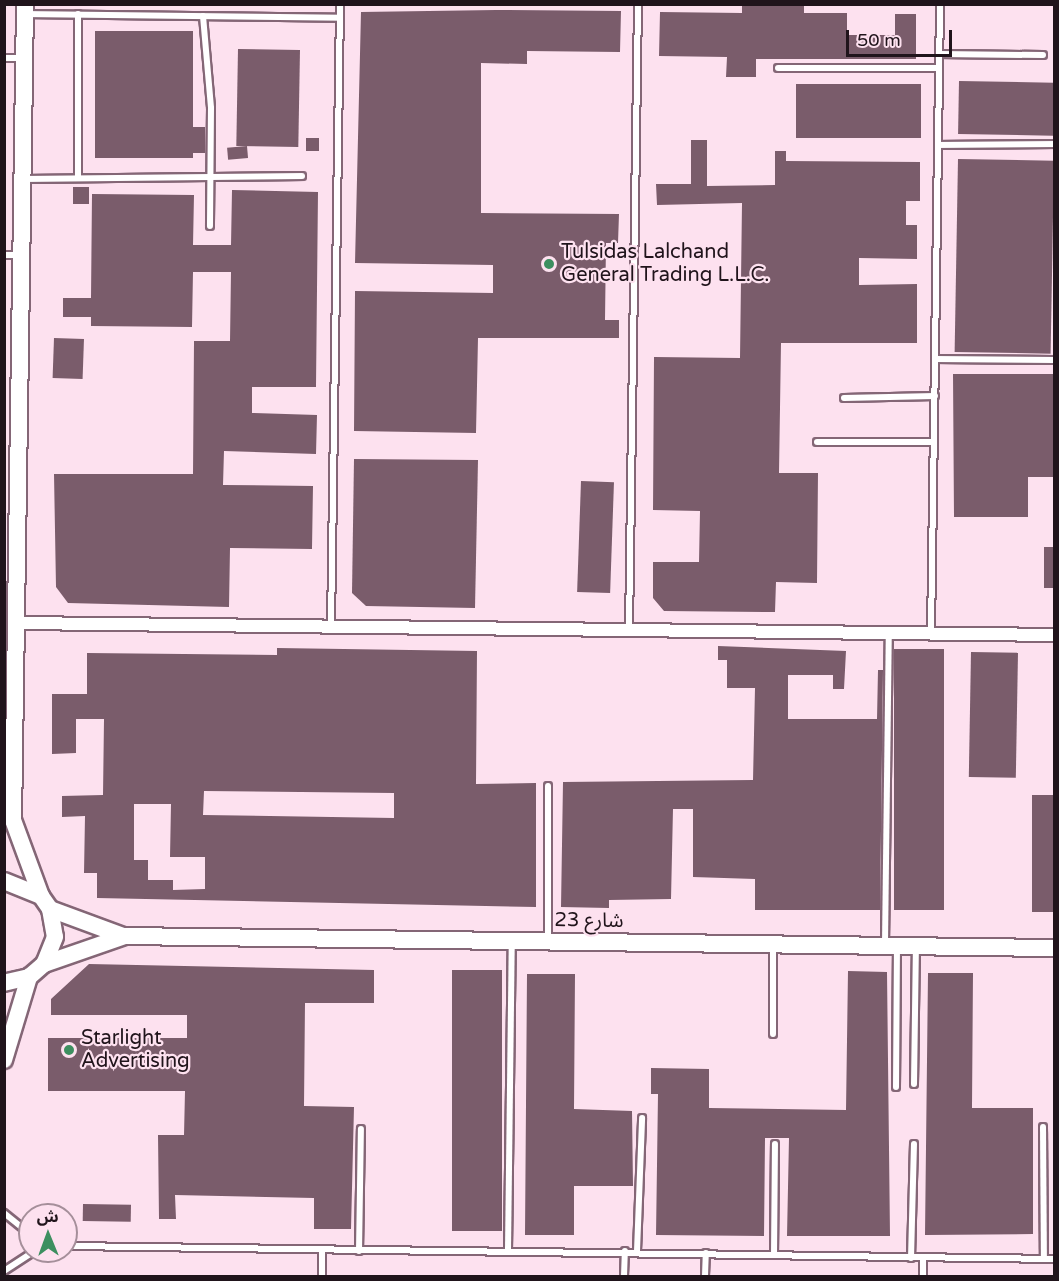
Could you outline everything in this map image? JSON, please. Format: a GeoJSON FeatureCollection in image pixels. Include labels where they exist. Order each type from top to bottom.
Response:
{"type":"FeatureCollection","features":[{"type":"Feature","properties":{"kind":"street"},"geometry":{"type":"LineString","coordinates":[[4,839],[9,820],[11,667],[18,623],[26,179],[25,9]]}},
{"type":"Feature","properties":{"kind":"street"},"geometry":{"type":"LineString","coordinates":[[18,623],[1054,635]]}},
{"type":"Feature","properties":{"kind":"street"},"geometry":{"type":"LineString","coordinates":[[4,983],[29,977],[44,964],[55,937],[45,902],[9,820]]}},
{"type":"Feature","properties":{"kind":"street","name":"شارع 23"},"geometry":{"type":"LineString","coordinates":[[4,881],[45,902],[123,936]]}},
{"type":"Feature","properties":{"kind":"street","name":"شارع 23"},"geometry":{"type":"LineString","coordinates":[[44,964],[123,936],[1054,948]]}},
{"type":"Feature","properties":{"kind":"street"},"geometry":{"type":"LineString","coordinates":[[4,1060],[29,977]]}},
{"type":"Feature","properties":{"kind":"lane"},"geometry":{"type":"LineString","coordinates":[[331,627],[340,4]]}},
{"type":"Feature","properties":{"kind":"lane"},"geometry":{"type":"LineString","coordinates":[[629,631],[638,4]]}},
{"type":"Feature","properties":{"kind":"lane"},"geometry":{"type":"LineString","coordinates":[[931,633],[940,4]]}},
{"type":"Feature","properties":{"kind":"lane"},"geometry":{"type":"LineString","coordinates":[[25,9],[78,14],[339,18]]}},
{"type":"Feature","properties":{"kind":"lane"},"geometry":{"type":"LineString","coordinates":[[78,14],[78,178]]}},
{"type":"Feature","properties":{"kind":"lane"},"geometry":{"type":"LineString","coordinates":[[203,16],[211,177],[210,226]]}},
{"type":"Feature","properties":{"kind":"lane"},"geometry":{"type":"LineString","coordinates":[[939,54],[1043,55]]}},
{"type":"Feature","properties":{"kind":"lane"},"geometry":{"type":"LineString","coordinates":[[4,58],[24,58]]}},
{"type":"Feature","properties":{"kind":"lane"},"geometry":{"type":"LineString","coordinates":[[778,68],[939,68]]}},
{"type":"Feature","properties":{"kind":"lane"},"geometry":{"type":"LineString","coordinates":[[938,145],[1054,144]]}},
{"type":"Feature","properties":{"kind":"lane"},"geometry":{"type":"LineString","coordinates":[[26,179],[302,177]]}},
{"type":"Feature","properties":{"kind":"lane"},"geometry":{"type":"LineString","coordinates":[[4,255],[24,255]]}},
{"type":"Feature","properties":{"kind":"lane"},"geometry":{"type":"LineString","coordinates":[[935,358],[1054,360]]}},
{"type":"Feature","properties":{"kind":"lane"},"geometry":{"type":"LineString","coordinates":[[844,398],[935,396]]}},
{"type":"Feature","properties":{"kind":"lane"},"geometry":{"type":"LineString","coordinates":[[817,442],[934,442]]}},
{"type":"Feature","properties":{"kind":"lane"},"geometry":{"type":"LineString","coordinates":[[889,633],[891,946],[896,1087]]}},
{"type":"Feature","properties":{"kind":"lane"},"geometry":{"type":"LineString","coordinates":[[548,786],[548,942]]}},
{"type":"Feature","properties":{"kind":"lane"},"geometry":{"type":"LineString","coordinates":[[508,1250],[512,941]]}},
{"type":"Feature","properties":{"kind":"lane"},"geometry":{"type":"LineString","coordinates":[[773,944],[773,1034]]}},
{"type":"Feature","properties":{"kind":"lane"},"geometry":{"type":"LineString","coordinates":[[914,1084],[916,946]]}},
{"type":"Feature","properties":{"kind":"lane"},"geometry":{"type":"LineString","coordinates":[[637,1251],[642,1118]]}},
{"type":"Feature","properties":{"kind":"lane"},"geometry":{"type":"LineString","coordinates":[[1044,1127],[1044,1259]]}},
{"type":"Feature","properties":{"kind":"lane"},"geometry":{"type":"LineString","coordinates":[[359,1251],[361,1129]]}},
{"type":"Feature","properties":{"kind":"lane"},"geometry":{"type":"LineString","coordinates":[[774,1255],[775,1144]]}},
{"type":"Feature","properties":{"kind":"lane"},"geometry":{"type":"LineString","coordinates":[[911,1258],[914,1144]]}},
{"type":"Feature","properties":{"kind":"lane"},"geometry":{"type":"LineString","coordinates":[[4,1213],[18,1224]]}},
{"type":"Feature","properties":{"kind":"lane"},"geometry":{"type":"LineString","coordinates":[[78,1246],[322,1251],[637,1251],[1054,1259]]}},
{"type":"Feature","properties":{"kind":"lane"},"geometry":{"type":"LineString","coordinates":[[322,1251],[322,1276]]}},
{"type":"Feature","properties":{"kind":"lane"},"geometry":{"type":"LineString","coordinates":[[624,1276],[625,1251]]}},
{"type":"Feature","properties":{"kind":"lane"},"geometry":{"type":"LineString","coordinates":[[705,1276],[706,1253]]}},
{"type":"Feature","properties":{"kind":"lane"},"geometry":{"type":"LineString","coordinates":[[922,1276],[923,1258]]}},
{"type":"Feature","properties":{"kind":"lane"},"geometry":{"type":"LineString","coordinates":[[4,1271],[18,1262]]}},
{"type":"Feature","properties":{"kind":"building"},"geometry":{"type":"Polygon","coordinates":[[[742,4],[804,4],[804,13],[847,13],[847,35],[895,35],[895,14],[916,14],[916,59],[756,59],[756,77],[726,77],[727,57],[659,56],[660,12],[742,13],[742,4]]]}},
{"type":"Feature","properties":{"kind":"building"},"geometry":{"type":"Polygon","coordinates":[[[621,11],[620,52],[527,51],[527,64],[481,63],[481,213],[619,214],[618,243],[606,243],[605,320],[619,320],[619,338],[478,338],[476,433],[354,431],[355,291],[493,293],[493,265],[355,263],[361,12],[621,11]]]}},
{"type":"Feature","properties":{"kind":"building"},"geometry":{"type":"Polygon","coordinates":[[[95,31],[193,31],[193,127],[205,127],[205,153],[193,153],[193,158],[95,158],[95,31]]]}},
{"type":"Feature","properties":{"kind":"building"},"geometry":{"type":"Polygon","coordinates":[[[238,49],[300,50],[298,147],[236,146],[238,49]]]}},
{"type":"Feature","properties":{"kind":"building"},"geometry":{"type":"Polygon","coordinates":[[[959,81],[1054,83],[1053,136],[958,134],[959,81]]]}},
{"type":"Feature","properties":{"kind":"building"},"geometry":{"type":"Polygon","coordinates":[[[796,84],[921,84],[921,138],[796,138],[796,84]]]}},
{"type":"Feature","properties":{"kind":"building"},"geometry":{"type":"Polygon","coordinates":[[[306,138],[319,138],[319,151],[306,151],[306,138]]]}},
{"type":"Feature","properties":{"kind":"building"},"geometry":{"type":"Polygon","coordinates":[[[691,140],[707,140],[707,186],[775,185],[775,151],[786,151],[786,161],[920,162],[920,201],[906,201],[906,225],[917,225],[917,259],[859,258],[859,285],[917,284],[917,343],[781,343],[779,473],[818,473],[817,583],[776,582],[775,612],[664,611],[653,598],[653,562],[699,562],[700,511],[653,510],[654,357],[740,358],[742,203],[657,205],[656,184],[691,184],[691,140]]]}},
{"type":"Feature","properties":{"kind":"building"},"geometry":{"type":"Polygon","coordinates":[[[247,146],[248,158],[228,160],[227,148],[247,146]]]}},
{"type":"Feature","properties":{"kind":"building"},"geometry":{"type":"Polygon","coordinates":[[[958,159],[1054,161],[1051,354],[955,352],[958,159]]]}},
{"type":"Feature","properties":{"kind":"building"},"geometry":{"type":"Polygon","coordinates":[[[73,187],[89,187],[89,204],[73,204],[73,187]]]}},
{"type":"Feature","properties":{"kind":"building"},"geometry":{"type":"Polygon","coordinates":[[[232,190],[318,192],[316,387],[252,387],[252,413],[317,415],[316,454],[224,451],[223,485],[313,486],[312,549],[230,548],[229,607],[68,603],[56,587],[54,474],[193,474],[194,341],[230,341],[231,272],[193,272],[192,327],[91,326],[91,317],[63,317],[63,298],[91,298],[92,194],[194,195],[193,245],[231,245],[232,190]]]}},
{"type":"Feature","properties":{"kind":"building"},"geometry":{"type":"Polygon","coordinates":[[[54,338],[84,339],[83,379],[53,378],[54,338]]]}},
{"type":"Feature","properties":{"kind":"building"},"geometry":{"type":"Polygon","coordinates":[[[953,374],[1054,374],[1054,477],[1028,477],[1028,517],[954,517],[953,374]]]}},
{"type":"Feature","properties":{"kind":"building"},"geometry":{"type":"Polygon","coordinates":[[[354,459],[478,460],[475,608],[366,606],[352,593],[354,459]]]}},
{"type":"Feature","properties":{"kind":"building"},"geometry":{"type":"Polygon","coordinates":[[[581,481],[614,482],[610,593],[577,592],[581,481]]]}},
{"type":"Feature","properties":{"kind":"building"},"geometry":{"type":"Polygon","coordinates":[[[1044,547],[1054,547],[1054,588],[1044,588],[1044,547]]]}},
{"type":"Feature","properties":{"kind":"building"},"geometry":{"type":"Polygon","coordinates":[[[718,646],[846,651],[844,689],[833,689],[833,675],[788,675],[788,719],[877,719],[878,670],[883,670],[880,910],[755,910],[755,879],[693,877],[693,809],[673,809],[671,899],[609,900],[609,908],[561,907],[563,782],[753,780],[755,688],[727,688],[727,660],[718,660],[718,646]]]}},
{"type":"Feature","properties":{"kind":"building"},"geometry":{"type":"Polygon","coordinates":[[[277,648],[477,651],[476,784],[536,783],[536,907],[97,898],[97,873],[84,873],[85,816],[62,817],[62,796],[103,795],[104,719],[76,719],[76,753],[52,754],[52,694],[87,694],[87,653],[277,655],[277,648]],[[204,791],[203,815],[394,818],[394,793],[204,791]],[[134,804],[134,860],[148,860],[148,880],[173,880],[173,890],[205,889],[205,857],[170,857],[171,804],[134,804]]]}},
{"type":"Feature","properties":{"kind":"building"},"geometry":{"type":"Polygon","coordinates":[[[894,649],[944,649],[944,910],[894,910],[894,649]]]}},
{"type":"Feature","properties":{"kind":"building"},"geometry":{"type":"Polygon","coordinates":[[[971,652],[1018,653],[1016,778],[969,777],[971,652]]]}},
{"type":"Feature","properties":{"kind":"building"},"geometry":{"type":"Polygon","coordinates":[[[1032,795],[1054,795],[1054,912],[1032,912],[1032,795]]]}},
{"type":"Feature","properties":{"kind":"building"},"geometry":{"type":"Polygon","coordinates":[[[89,964],[374,970],[374,1003],[305,1003],[304,1106],[354,1107],[351,1229],[314,1229],[314,1198],[175,1195],[176,1219],[159,1219],[158,1135],[184,1135],[185,1091],[48,1091],[48,1038],[187,1038],[187,1015],[51,1015],[51,999],[89,964]]]}},
{"type":"Feature","properties":{"kind":"building"},"geometry":{"type":"Polygon","coordinates":[[[452,970],[502,970],[502,1231],[452,1231],[452,970]]]}},
{"type":"Feature","properties":{"kind":"building"},"geometry":{"type":"Polygon","coordinates":[[[848,971],[887,972],[890,1236],[787,1236],[789,1138],[765,1138],[764,1236],[656,1235],[658,1094],[651,1094],[651,1068],[709,1069],[709,1108],[846,1110],[848,971]]]}},
{"type":"Feature","properties":{"kind":"building"},"geometry":{"type":"Polygon","coordinates":[[[928,973],[973,973],[972,1108],[1033,1108],[1033,1234],[925,1235],[928,973]]]}},
{"type":"Feature","properties":{"kind":"building"},"geometry":{"type":"Polygon","coordinates":[[[527,974],[575,974],[574,1109],[632,1111],[633,1186],[574,1186],[574,1235],[525,1235],[527,974]]]}},
{"type":"Feature","properties":{"kind":"building"},"geometry":{"type":"Polygon","coordinates":[[[83,1204],[131,1205],[131,1222],[83,1221],[83,1204]]]}},
{"type":"Feature","properties":{"kind":"place","name":"Tulsidas Lalchand General Trading L.L.C."},"geometry":{"type":"Point","coordinates":[549,264]}},
{"type":"Feature","properties":{"kind":"place","name":"Starlight Advertising"},"geometry":{"type":"Point","coordinates":[69,1050]}}]}
